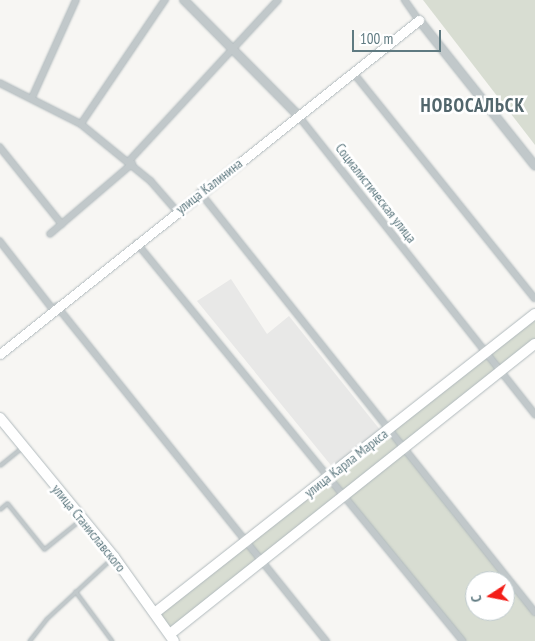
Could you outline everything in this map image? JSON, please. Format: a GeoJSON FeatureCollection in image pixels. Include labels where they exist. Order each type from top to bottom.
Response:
{"type":"FeatureCollection","features":[{"type":"Feature","properties":{"kind":"main road","name":"улица Калинина"},"geometry":{"type":"LineString","coordinates":[[0,354],[200,192],[419,20]]}},
{"type":"Feature","properties":{"kind":"main road","name":"улица Карла Маркса"},"geometry":{"type":"LineString","coordinates":[[156,612],[535,314]]}},
{"type":"Feature","properties":{"kind":"main road","name":"улица Карла Маркса"},"geometry":{"type":"LineString","coordinates":[[172,637],[262,561],[535,344]]}},
{"type":"Feature","properties":{"kind":"main road","name":"улица Станиславского"},"geometry":{"type":"LineString","coordinates":[[0,418],[114,557],[156,612],[172,637]]}},
{"type":"Feature","properties":{"kind":"street"},"geometry":{"type":"LineString","coordinates":[[32,98],[76,0]]}},
{"type":"Feature","properties":{"kind":"street"},"geometry":{"type":"LineString","coordinates":[[81,124],[165,0]]}},
{"type":"Feature","properties":{"kind":"street","name":"Социалистическая улица"},"geometry":{"type":"LineString","coordinates":[[184,0],[235,47],[298,115],[535,414]]}},
{"type":"Feature","properties":{"kind":"street"},"geometry":{"type":"LineString","coordinates":[[50,234],[131,163],[278,0]]}},
{"type":"Feature","properties":{"kind":"street"},"geometry":{"type":"LineString","coordinates":[[405,0],[535,166]]}},
{"type":"Feature","properties":{"kind":"street"},"geometry":{"type":"LineString","coordinates":[[353,72],[535,298]]}},
{"type":"Feature","properties":{"kind":"street"},"geometry":{"type":"LineString","coordinates":[[0,83],[81,124],[131,163],[177,211]]}},
{"type":"Feature","properties":{"kind":"street"},"geometry":{"type":"LineString","coordinates":[[0,148],[62,224]]}},
{"type":"Feature","properties":{"kind":"street"},"geometry":{"type":"LineString","coordinates":[[200,192],[535,612]]}},
{"type":"Feature","properties":{"kind":"street"},"geometry":{"type":"LineString","coordinates":[[0,241],[326,641]]}},
{"type":"Feature","properties":{"kind":"street"},"geometry":{"type":"LineString","coordinates":[[137,243],[463,641]]}},
{"type":"Feature","properties":{"kind":"lane"},"geometry":{"type":"LineString","coordinates":[[0,465],[23,446]]}},
{"type":"Feature","properties":{"kind":"lane"},"geometry":{"type":"LineString","coordinates":[[0,509],[7,503],[44,550],[82,518]]}},
{"type":"Feature","properties":{"kind":"lane"},"geometry":{"type":"LineString","coordinates":[[29,641],[75,591],[114,557]]}},
{"type":"Feature","properties":{"kind":"lane"},"geometry":{"type":"LineString","coordinates":[[75,591],[112,641]]}},
{"type":"Feature","properties":{"kind":"shaded area"},"geometry":{"type":"Polygon","coordinates":[[[423,0],[535,0],[535,145],[423,0]]]}},
{"type":"Feature","properties":{"kind":"shaded area"},"geometry":{"type":"Polygon","coordinates":[[[231,279],[267,334],[289,316],[381,431],[334,469],[197,301],[231,279]]]}},
{"type":"Feature","properties":{"kind":"shaded area"},"geometry":{"type":"Polygon","coordinates":[[[535,314],[535,344],[404,448],[502,571],[465,571],[465,621],[515,621],[515,587],[535,612],[535,641],[463,641],[344,496],[170,634],[156,612],[535,314]]]}},
{"type":"Feature","properties":{"kind":"district","name":"НОВОСАЛЬСК"},"geometry":{"type":"Point","coordinates":[473,106]}}]}
